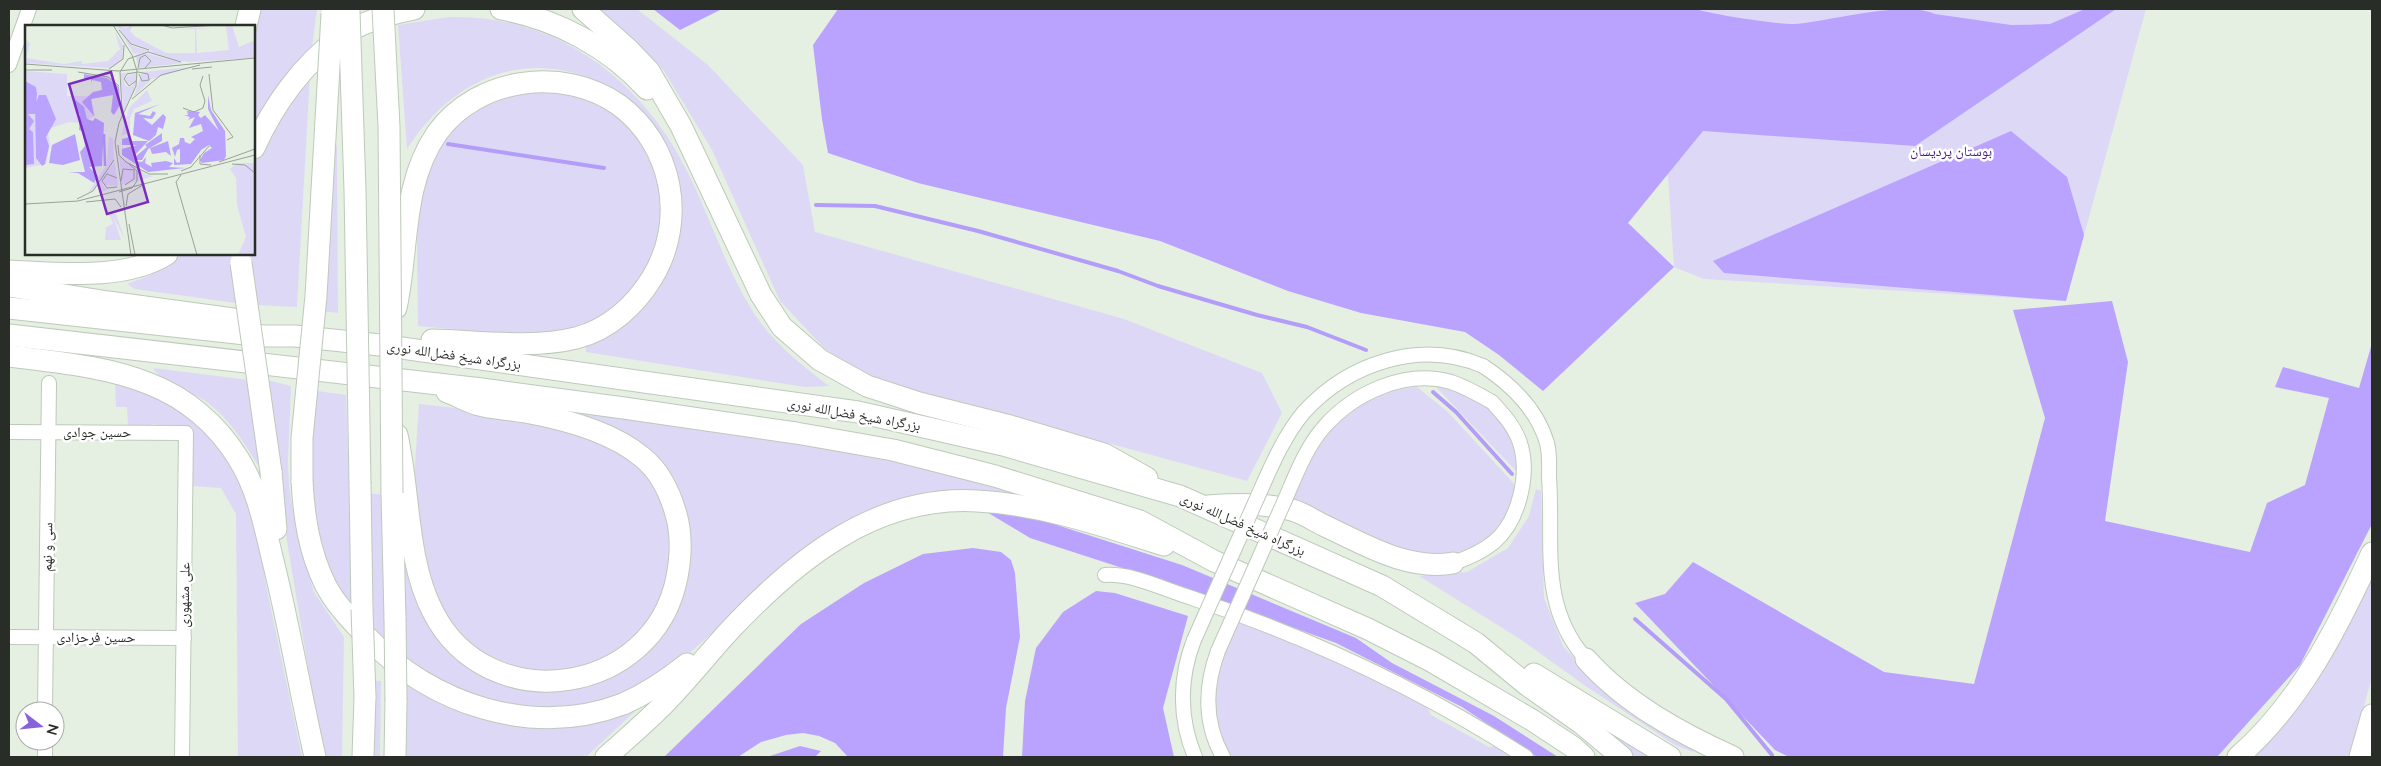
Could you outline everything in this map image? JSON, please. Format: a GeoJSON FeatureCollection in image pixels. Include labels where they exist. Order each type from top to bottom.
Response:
{"type":"FeatureCollection","features":[{"type":"Feature","properties":{"kind":"highway"},"geometry":{"type":"LineString","coordinates":[[246,25],[250,9]]}},
{"type":"Feature","properties":{"kind":"highway"},"geometry":{"type":"LineString","coordinates":[[383,9],[389,127],[396,701],[395,757]]}},
{"type":"Feature","properties":{"kind":"highway"},"geometry":{"type":"LineString","coordinates":[[255,146],[266,121],[284,95],[300,76],[340,37],[369,22],[414,9]]}},
{"type":"Feature","properties":{"kind":"highway"},"geometry":{"type":"LineString","coordinates":[[501,9],[562,28],[610,55],[642,83],[681,126]]}},
{"type":"Feature","properties":{"kind":"highway"},"geometry":{"type":"LineString","coordinates":[[584,9],[649,71],[681,126],[761,295],[782,326],[820,360],[849,378],[876,389],[919,403],[1010,426],[1104,454],[1180,496]]}},
{"type":"Feature","properties":{"kind":"highway"},"geometry":{"type":"LineString","coordinates":[[341,11],[302,438],[303,514],[312,551],[326,585],[346,615],[377,647],[412,676],[449,696],[474,706],[504,714],[531,717],[576,716],[622,704],[658,686],[730,630]]}},
{"type":"Feature","properties":{"kind":"highway"},"geometry":{"type":"LineString","coordinates":[[341,11],[355,190],[364,697],[363,757]]}},
{"type":"Feature","properties":{"kind":"highway"},"geometry":{"type":"LineString","coordinates":[[380,344],[418,339],[554,341],[576,338],[599,329],[624,313],[644,292],[658,269],[667,246],[670,230],[672,209],[670,185],[661,157],[649,136],[635,119],[618,105],[599,94],[573,86],[528,82],[507,85],[472,100],[438,133],[423,160],[412,189],[407,215],[401,278],[392,325]]}},
{"type":"Feature","properties":{"kind":"highway"},"geometry":{"type":"LineString","coordinates":[[9,271],[120,271],[144,265],[165,255]]}},
{"type":"Feature","properties":{"kind":"highway"},"geometry":{"type":"LineString","coordinates":[[241,258],[271,472],[283,600]]}},
{"type":"Feature","properties":{"kind":"highway"},"geometry":{"type":"LineString","coordinates":[[9,286],[265,324],[296,336]]}},
{"type":"Feature","properties":{"kind":"highway","name":"بزرگراه شیخ فضل‌الله نوری"},"geometry":{"type":"LineString","coordinates":[[9,308],[264,336],[296,336],[380,344],[858,412],[1003,445],[1180,496],[1207,506],[1382,586],[1476,643],[1622,757]]}},
{"type":"Feature","properties":{"kind":"highway","name":"بزرگراه شیخ فضل‌الله نوری"},"geometry":{"type":"LineString","coordinates":[[9,335],[624,408],[796,433],[893,450],[995,476],[1140,521],[1214,561],[1368,629],[1431,662],[1532,720],[1573,747],[1584,757]]}},
{"type":"Feature","properties":{"kind":"highway"},"geometry":{"type":"LineString","coordinates":[[9,356],[129,376],[150,384],[178,398],[211,423],[239,459],[260,506],[283,600],[315,757]]}},
{"type":"Feature","properties":{"kind":"highway"},"geometry":{"type":"LineString","coordinates":[[391,408],[400,450],[419,576],[434,614],[454,642],[485,665],[515,676],[551,681],[589,676],[617,664],[658,626],[669,606],[679,565],[679,527],[670,497],[657,473],[644,458],[626,444],[577,424],[550,417],[480,405],[424,383]]}},
{"type":"Feature","properties":{"kind":"highway"},"geometry":{"type":"LineString","coordinates":[[606,757],[662,706],[730,630],[774,585],[829,542],[856,527],[885,515],[929,503],[977,501],[1033,509],[1091,523],[1214,561]]}},
{"type":"Feature","properties":{"kind":"highway"},"geometry":{"type":"LineString","coordinates":[[1207,506],[1242,504],[1293,510],[1396,558],[1419,565],[1437,566],[1453,563]]}},
{"type":"Feature","properties":{"kind":"highway"},"geometry":{"type":"LineString","coordinates":[[2238,757],[2272,724],[2303,682],[2341,618],[2372,553]]}},
{"type":"Feature","properties":{"kind":"highway"},"geometry":{"type":"LineString","coordinates":[[1476,643],[1534,674],[1670,757]]}},
{"type":"Feature","properties":{"kind":"highway"},"geometry":{"type":"LineString","coordinates":[[1586,659],[1626,696],[1657,717],[1733,757]]}},
{"type":"Feature","properties":{"kind":"highway"},"geometry":{"type":"LineString","coordinates":[[2360,757],[2372,715]]}},
{"type":"Feature","properties":{"kind":"street"},"geometry":{"type":"LineString","coordinates":[[9,65],[30,9]]}},
{"type":"Feature","properties":{"kind":"street"},"geometry":{"type":"LineString","coordinates":[[1194,757],[1184,726],[1182,687],[1186,666],[1194,640],[1280,449],[1303,413],[1327,390],[1352,373],[1386,359],[1402,356],[1443,355],[1470,360],[1482,366],[1518,393],[1534,414],[1547,444],[1551,501],[1552,585],[1559,616],[1574,646],[1586,659]]}},
{"type":"Feature","properties":{"kind":"street"},"geometry":{"type":"LineString","coordinates":[[1223,757],[1214,736],[1208,702],[1212,667],[1218,651],[1304,457],[1324,427],[1369,391],[1398,382],[1422,379],[1448,381],[1471,390],[1492,402],[1509,421],[1520,442],[1524,467],[1523,485],[1515,513],[1495,542],[1472,556],[1453,563]]}},
{"type":"Feature","properties":{"kind":"street","name":"سی و نهم"},"geometry":{"type":"LineString","coordinates":[[45,701],[49,383]]}},
{"type":"Feature","properties":{"kind":"street","name":"حسین جوادی"},"geometry":{"type":"LineString","coordinates":[[9,432],[186,432]]}},
{"type":"Feature","properties":{"kind":"street","name":"علی مشهوری"},"geometry":{"type":"LineString","coordinates":[[182,757],[186,432]]}},
{"type":"Feature","properties":{"kind":"street"},"geometry":{"type":"LineString","coordinates":[[1105,575],[1121,576],[1165,589],[1246,616],[1316,644],[1387,676],[1526,757]]}},
{"type":"Feature","properties":{"kind":"street","name":"حسین فرحزادی"},"geometry":{"type":"LineString","coordinates":[[9,637],[184,638]]}},
{"type":"Feature","properties":{"kind":"green space"},"geometry":{"type":"Polygon","coordinates":[[[258,9],[317,9],[312,48],[281,81],[255,124],[255,25],[258,9]]]}},
{"type":"Feature","properties":{"kind":"green space"},"geometry":{"type":"Polygon","coordinates":[[[598,9],[637,9],[708,65],[803,165],[815,232],[1124,319],[1262,373],[1282,413],[1247,481],[880,381],[826,350],[780,301],[712,150],[664,71],[598,9]]]}},
{"type":"Feature","properties":{"kind":"green space","name":"بوستان پردیسان"},"geometry":{"type":"Polygon","coordinates":[[[1657,9],[2146,9],[2066,301],[1704,279],[1674,267],[1657,9]]]}},
{"type":"Feature","properties":{"kind":"green space"},"geometry":{"type":"Polygon","coordinates":[[[449,17],[489,19],[526,27],[562,41],[594,60],[623,84],[650,112],[672,144],[691,179],[738,286],[758,319],[782,347],[829,386],[805,387],[586,352],[586,340],[618,324],[679,215],[626,98],[595,81],[564,71],[534,68],[505,72],[477,83],[451,99],[428,122],[407,149],[398,25],[449,17]]]}},
{"type":"Feature","properties":{"kind":"green space"},"geometry":{"type":"Polygon","coordinates":[[[310,75],[297,307],[257,305],[250,255],[255,255],[255,165],[260,147],[310,75]]]}},
{"type":"Feature","properties":{"kind":"green space"},"geometry":{"type":"Polygon","coordinates":[[[550,90],[600,102],[646,143],[665,209],[652,267],[608,315],[581,329],[526,336],[418,326],[417,237],[420,208],[433,152],[460,121],[477,109],[512,94],[550,90]]]}},
{"type":"Feature","properties":{"kind":"green space"},"geometry":{"type":"Polygon","coordinates":[[[329,145],[337,146],[338,313],[321,311],[329,145]]]}},
{"type":"Feature","properties":{"kind":"green space"},"geometry":{"type":"Polygon","coordinates":[[[181,255],[230,255],[236,303],[135,289],[127,284],[163,268],[181,255]]]}},
{"type":"Feature","properties":{"kind":"green space"},"geometry":{"type":"Polygon","coordinates":[[[153,368],[249,380],[261,463],[257,464],[247,447],[216,409],[162,377],[153,368]]]}},
{"type":"Feature","properties":{"kind":"green space"},"geometry":{"type":"Polygon","coordinates":[[[115,379],[137,386],[200,422],[236,469],[258,530],[266,585],[302,757],[238,757],[236,514],[221,488],[192,486],[193,428],[151,424],[151,427],[128,426],[127,407],[116,407],[115,379]]]}},
{"type":"Feature","properties":{"kind":"green space"},"geometry":{"type":"Polygon","coordinates":[[[263,379],[291,386],[288,461],[289,486],[296,530],[314,592],[344,637],[342,757],[323,757],[282,511],[263,379]]]}},
{"type":"Feature","properties":{"kind":"green space"},"geometry":{"type":"Polygon","coordinates":[[[1417,387],[1448,412],[1516,486],[1505,517],[1491,535],[1472,548],[1441,558],[1403,552],[1292,501],[1301,479],[1324,440],[1353,410],[1372,399],[1393,391],[1417,387]]]}},
{"type":"Feature","properties":{"kind":"green space"},"geometry":{"type":"Polygon","coordinates":[[[1436,387],[1453,390],[1468,396],[1482,404],[1493,414],[1503,426],[1510,440],[1515,455],[1517,472],[1436,387]]]}},
{"type":"Feature","properties":{"kind":"green space"},"geometry":{"type":"Polygon","coordinates":[[[310,390],[346,395],[353,609],[333,579],[312,518],[310,390]]]}},
{"type":"Feature","properties":{"kind":"green space"},"geometry":{"type":"Polygon","coordinates":[[[419,404],[485,411],[559,425],[620,449],[653,481],[672,521],[672,569],[649,626],[600,664],[537,674],[483,655],[447,620],[427,577],[414,478],[419,404]]]}},
{"type":"Feature","properties":{"kind":"green space"},"geometry":{"type":"Polygon","coordinates":[[[525,405],[707,429],[843,451],[939,472],[1090,513],[939,494],[759,591],[675,666],[641,689],[586,708],[500,706],[406,667],[403,506],[411,551],[473,666],[599,680],[677,603],[665,475],[525,405]]]}},
{"type":"Feature","properties":{"kind":"green space"},"geometry":{"type":"Polygon","coordinates":[[[1536,489],[1541,491],[1544,598],[1563,646],[1606,693],[1692,749],[1693,752],[1675,745],[1587,687],[1520,639],[1419,576],[1467,572],[1508,548],[1529,516],[1536,489]]]}},
{"type":"Feature","properties":{"kind":"green space"},"geometry":{"type":"Polygon","coordinates":[[[370,494],[381,494],[386,641],[374,631],[370,494]]]}},
{"type":"Feature","properties":{"kind":"green space"},"geometry":{"type":"Polygon","coordinates":[[[2372,568],[2372,677],[2350,757],[2249,757],[2372,568]]]}},
{"type":"Feature","properties":{"kind":"green space"},"geometry":{"type":"Polygon","coordinates":[[[1238,620],[1310,647],[1425,702],[1431,715],[1489,747],[1498,745],[1516,757],[1231,757],[1222,739],[1217,722],[1216,688],[1225,655],[1238,620]]]}},
{"type":"Feature","properties":{"kind":"green space"},"geometry":{"type":"Polygon","coordinates":[[[372,680],[381,681],[380,757],[371,757],[372,680]]]}},
{"type":"Feature","properties":{"kind":"green space"},"geometry":{"type":"Polygon","coordinates":[[[405,682],[479,714],[645,702],[586,757],[404,757],[405,682]]]}},
{"type":"Feature","properties":{"kind":"green space"},"geometry":{"type":"Polygon","coordinates":[[[1583,716],[1652,757],[1635,757],[1583,716]]]}},
{"type":"Feature","properties":{"kind":"shaded area"},"geometry":{"type":"Polygon","coordinates":[[[653,9],[722,9],[680,30],[653,9]]]}},
{"type":"Feature","properties":{"kind":"shaded area"},"geometry":{"type":"Polygon","coordinates":[[[838,9],[1696,9],[1745,19],[1795,24],[1886,10],[1905,9],[2011,25],[2050,24],[2085,9],[2116,9],[1915,146],[1703,131],[1628,223],[1674,267],[1543,391],[1499,355],[1465,332],[1361,313],[1288,291],[1160,241],[918,183],[828,153],[813,45],[838,9]]]}},
{"type":"Feature","properties":{"kind":"shaded area"},"geometry":{"type":"Polygon","coordinates":[[[2011,131],[2067,177],[2084,235],[2066,301],[1724,273],[1713,261],[2011,131]]]}},
{"type":"Feature","properties":{"kind":"shaded area"},"geometry":{"type":"Polygon","coordinates":[[[2112,301],[2128,362],[2105,521],[2250,552],[2267,503],[2305,485],[2329,398],[2275,387],[2283,367],[2359,388],[2372,343],[2372,524],[2300,665],[2217,757],[1789,757],[1775,750],[1635,603],[1665,594],[1693,562],[1884,672],[1974,684],[2045,418],[2013,310],[2112,301]]]}},
{"type":"Feature","properties":{"kind":"shaded area"},"geometry":{"type":"Polygon","coordinates":[[[985,511],[1038,519],[1182,565],[1356,638],[1392,663],[1494,716],[1558,757],[1537,757],[1462,707],[1336,643],[1196,592],[1030,538],[985,511]]]}},
{"type":"Feature","properties":{"kind":"shaded area"},"geometry":{"type":"Polygon","coordinates":[[[973,548],[1001,552],[1011,560],[1015,573],[1020,637],[1006,708],[1003,757],[848,757],[835,743],[819,736],[803,733],[786,735],[761,742],[738,757],[664,757],[801,624],[864,583],[923,554],[973,548]]]}},
{"type":"Feature","properties":{"kind":"shaded area"},"geometry":{"type":"Polygon","coordinates":[[[1096,591],[1115,593],[1188,616],[1163,708],[1174,757],[1022,757],[1025,701],[1036,648],[1063,612],[1096,591]]]}},
{"type":"Feature","properties":{"kind":"shaded area"},"geometry":{"type":"Polygon","coordinates":[[[800,746],[821,751],[815,757],[767,757],[800,746]]]}},
{"type":"Feature","properties":{"kind":"waterway"},"geometry":{"type":"LineString","coordinates":[[448,144],[604,168]]}},
{"type":"Feature","properties":{"kind":"waterway"},"geometry":{"type":"LineString","coordinates":[[816,205],[875,206],[978,231],[1118,271],[1158,286],[1257,315],[1307,327],[1366,350]]}},
{"type":"Feature","properties":{"kind":"waterway"},"geometry":{"type":"LineString","coordinates":[[1433,392],[1456,412],[1512,474]]}},
{"type":"Feature","properties":{"kind":"waterway"},"geometry":{"type":"LineString","coordinates":[[1635,619],[1726,699],[1772,755]]}}]}
